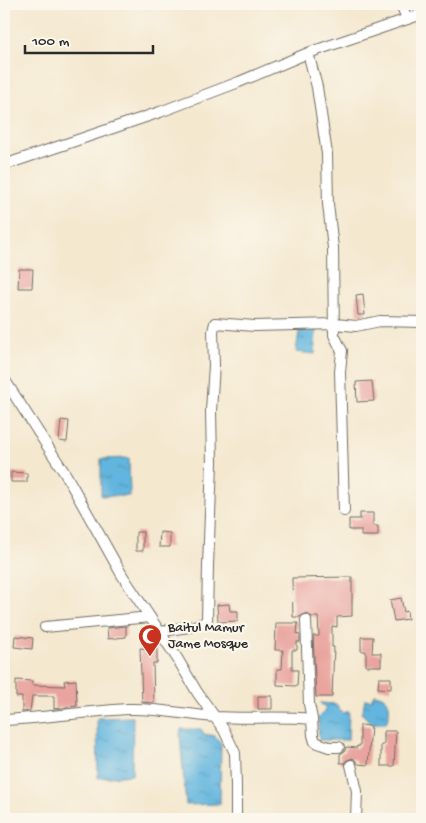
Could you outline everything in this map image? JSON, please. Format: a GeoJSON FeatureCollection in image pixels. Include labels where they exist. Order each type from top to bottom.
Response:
{"type":"FeatureCollection","features":[{"type":"Feature","properties":{"kind":"street"},"geometry":{"type":"LineString","coordinates":[[401,4],[407,19]]}},
{"type":"Feature","properties":{"kind":"street"},"geometry":{"type":"LineString","coordinates":[[4,165],[169,109],[308,53],[422,14]]}},
{"type":"Feature","properties":{"kind":"street"},"geometry":{"type":"LineString","coordinates":[[308,53],[317,87],[327,154],[328,204],[333,248],[334,335],[342,351],[340,372],[344,511]]}},
{"type":"Feature","properties":{"kind":"street"},"geometry":{"type":"LineString","coordinates":[[160,633],[208,622],[212,463],[211,411],[214,365],[213,330],[215,323],[256,326],[335,324],[356,326],[380,321],[422,322]]}},
{"type":"Feature","properties":{"kind":"street"},"geometry":{"type":"LineString","coordinates":[[4,379],[7,391],[66,475],[122,576],[150,617],[196,692],[224,730],[235,753],[236,819]]}},
{"type":"Feature","properties":{"kind":"street"},"geometry":{"type":"LineString","coordinates":[[44,627],[150,617]]}},
{"type":"Feature","properties":{"kind":"street"},"geometry":{"type":"LineString","coordinates":[[306,620],[308,704],[312,718],[312,735],[315,742],[329,747],[339,747]]}},
{"type":"Feature","properties":{"kind":"street"},"geometry":{"type":"LineString","coordinates":[[4,720],[130,709],[215,717],[312,718]]}},
{"type":"Feature","properties":{"kind":"street"},"geometry":{"type":"LineString","coordinates":[[351,765],[356,791],[356,819]]}},
{"type":"Feature","properties":{"kind":"water"},"geometry":{"type":"Polygon","coordinates":[[[316,330],[315,354],[296,352],[299,331],[316,330]]]}},
{"type":"Feature","properties":{"kind":"water"},"geometry":{"type":"Polygon","coordinates":[[[129,458],[130,496],[101,496],[101,459],[129,458]]]}},
{"type":"Feature","properties":{"kind":"water"},"geometry":{"type":"Polygon","coordinates":[[[374,694],[384,697],[389,704],[386,723],[372,723],[362,714],[365,699],[371,700],[374,694]]]}},
{"type":"Feature","properties":{"kind":"water"},"geometry":{"type":"Polygon","coordinates":[[[320,703],[336,704],[339,710],[344,713],[349,711],[348,740],[319,740],[318,718],[325,709],[320,703]]]}},
{"type":"Feature","properties":{"kind":"water"},"geometry":{"type":"Polygon","coordinates":[[[133,717],[132,775],[98,778],[97,718],[133,717]]]}},
{"type":"Feature","properties":{"kind":"water"},"geometry":{"type":"Polygon","coordinates":[[[181,729],[201,729],[204,734],[215,736],[221,743],[220,804],[186,805],[181,729]]]}},
{"type":"Feature","properties":{"kind":"building"},"geometry":{"type":"Polygon","coordinates":[[[19,269],[33,269],[32,288],[18,288],[19,269]]]}},
{"type":"Feature","properties":{"kind":"building"},"geometry":{"type":"Polygon","coordinates":[[[363,294],[365,315],[358,315],[356,295],[363,294]]]}},
{"type":"Feature","properties":{"kind":"building"},"geometry":{"type":"Polygon","coordinates":[[[372,381],[374,401],[357,402],[356,382],[372,381]]]}},
{"type":"Feature","properties":{"kind":"building"},"geometry":{"type":"Polygon","coordinates":[[[61,420],[69,421],[67,442],[59,441],[61,420]]]}},
{"type":"Feature","properties":{"kind":"building"},"geometry":{"type":"Polygon","coordinates":[[[11,472],[27,473],[27,482],[11,482],[11,472]]]}},
{"type":"Feature","properties":{"kind":"building"},"geometry":{"type":"Polygon","coordinates":[[[360,513],[373,513],[373,526],[378,526],[378,536],[361,536],[361,530],[349,530],[349,519],[360,519],[360,513]]]}},
{"type":"Feature","properties":{"kind":"building"},"geometry":{"type":"Polygon","coordinates":[[[136,532],[143,532],[143,551],[136,551],[136,532]]]}},
{"type":"Feature","properties":{"kind":"building"},"geometry":{"type":"Polygon","coordinates":[[[160,532],[170,533],[170,547],[159,547],[160,532]]]}},
{"type":"Feature","properties":{"kind":"building"},"geometry":{"type":"Polygon","coordinates":[[[352,577],[352,616],[337,617],[337,627],[332,626],[332,647],[334,647],[332,697],[316,697],[313,636],[319,636],[318,617],[312,617],[306,613],[300,617],[293,617],[292,578],[352,577]]]}},
{"type":"Feature","properties":{"kind":"building"},"geometry":{"type":"Polygon","coordinates":[[[401,598],[404,612],[407,611],[408,619],[394,621],[390,600],[401,598]]]}},
{"type":"Feature","properties":{"kind":"building"},"geometry":{"type":"Polygon","coordinates":[[[229,604],[230,611],[238,611],[238,621],[218,622],[217,605],[229,604]]]}},
{"type":"Feature","properties":{"kind":"building"},"geometry":{"type":"Polygon","coordinates":[[[276,623],[298,623],[297,634],[300,635],[300,642],[297,642],[297,650],[292,650],[292,670],[298,670],[297,686],[277,685],[277,669],[282,669],[283,650],[275,650],[276,623]]]}},
{"type":"Feature","properties":{"kind":"building"},"geometry":{"type":"Polygon","coordinates":[[[126,626],[126,637],[108,639],[107,628],[126,626]]]}},
{"type":"Feature","properties":{"kind":"building"},"geometry":{"type":"Polygon","coordinates":[[[15,636],[33,638],[32,649],[14,647],[15,636]]]}},
{"type":"Feature","properties":{"kind":"building"},"geometry":{"type":"Polygon","coordinates":[[[361,637],[373,637],[372,653],[381,653],[381,666],[366,666],[366,651],[361,651],[361,637]]]}},
{"type":"Feature","properties":{"kind":"building"},"geometry":{"type":"Polygon","coordinates":[[[140,648],[157,649],[157,663],[153,663],[154,703],[142,702],[140,648]]]}},
{"type":"Feature","properties":{"kind":"building"},"geometry":{"type":"Polygon","coordinates":[[[379,678],[391,678],[391,689],[378,688],[379,678]]]}},
{"type":"Feature","properties":{"kind":"building"},"geometry":{"type":"Polygon","coordinates":[[[16,680],[32,681],[32,685],[65,686],[64,681],[76,680],[77,706],[54,709],[54,696],[32,696],[30,711],[22,712],[22,697],[16,697],[16,680]]]}},
{"type":"Feature","properties":{"kind":"building"},"geometry":{"type":"Polygon","coordinates":[[[258,696],[272,696],[272,709],[258,709],[258,696]]]}},
{"type":"Feature","properties":{"kind":"building"},"geometry":{"type":"Polygon","coordinates":[[[360,725],[371,726],[368,765],[358,764],[353,758],[340,763],[340,754],[345,751],[346,747],[357,748],[357,746],[360,746],[360,725]]]}},
{"type":"Feature","properties":{"kind":"building"},"geometry":{"type":"Polygon","coordinates":[[[384,731],[396,731],[394,766],[381,766],[381,745],[384,745],[384,731]]]}},
{"type":"Feature","properties":{"kind":"place","name":"Baitul Mamur Jame Mosque"},"geometry":{"type":"Point","coordinates":[150,657]}}]}
